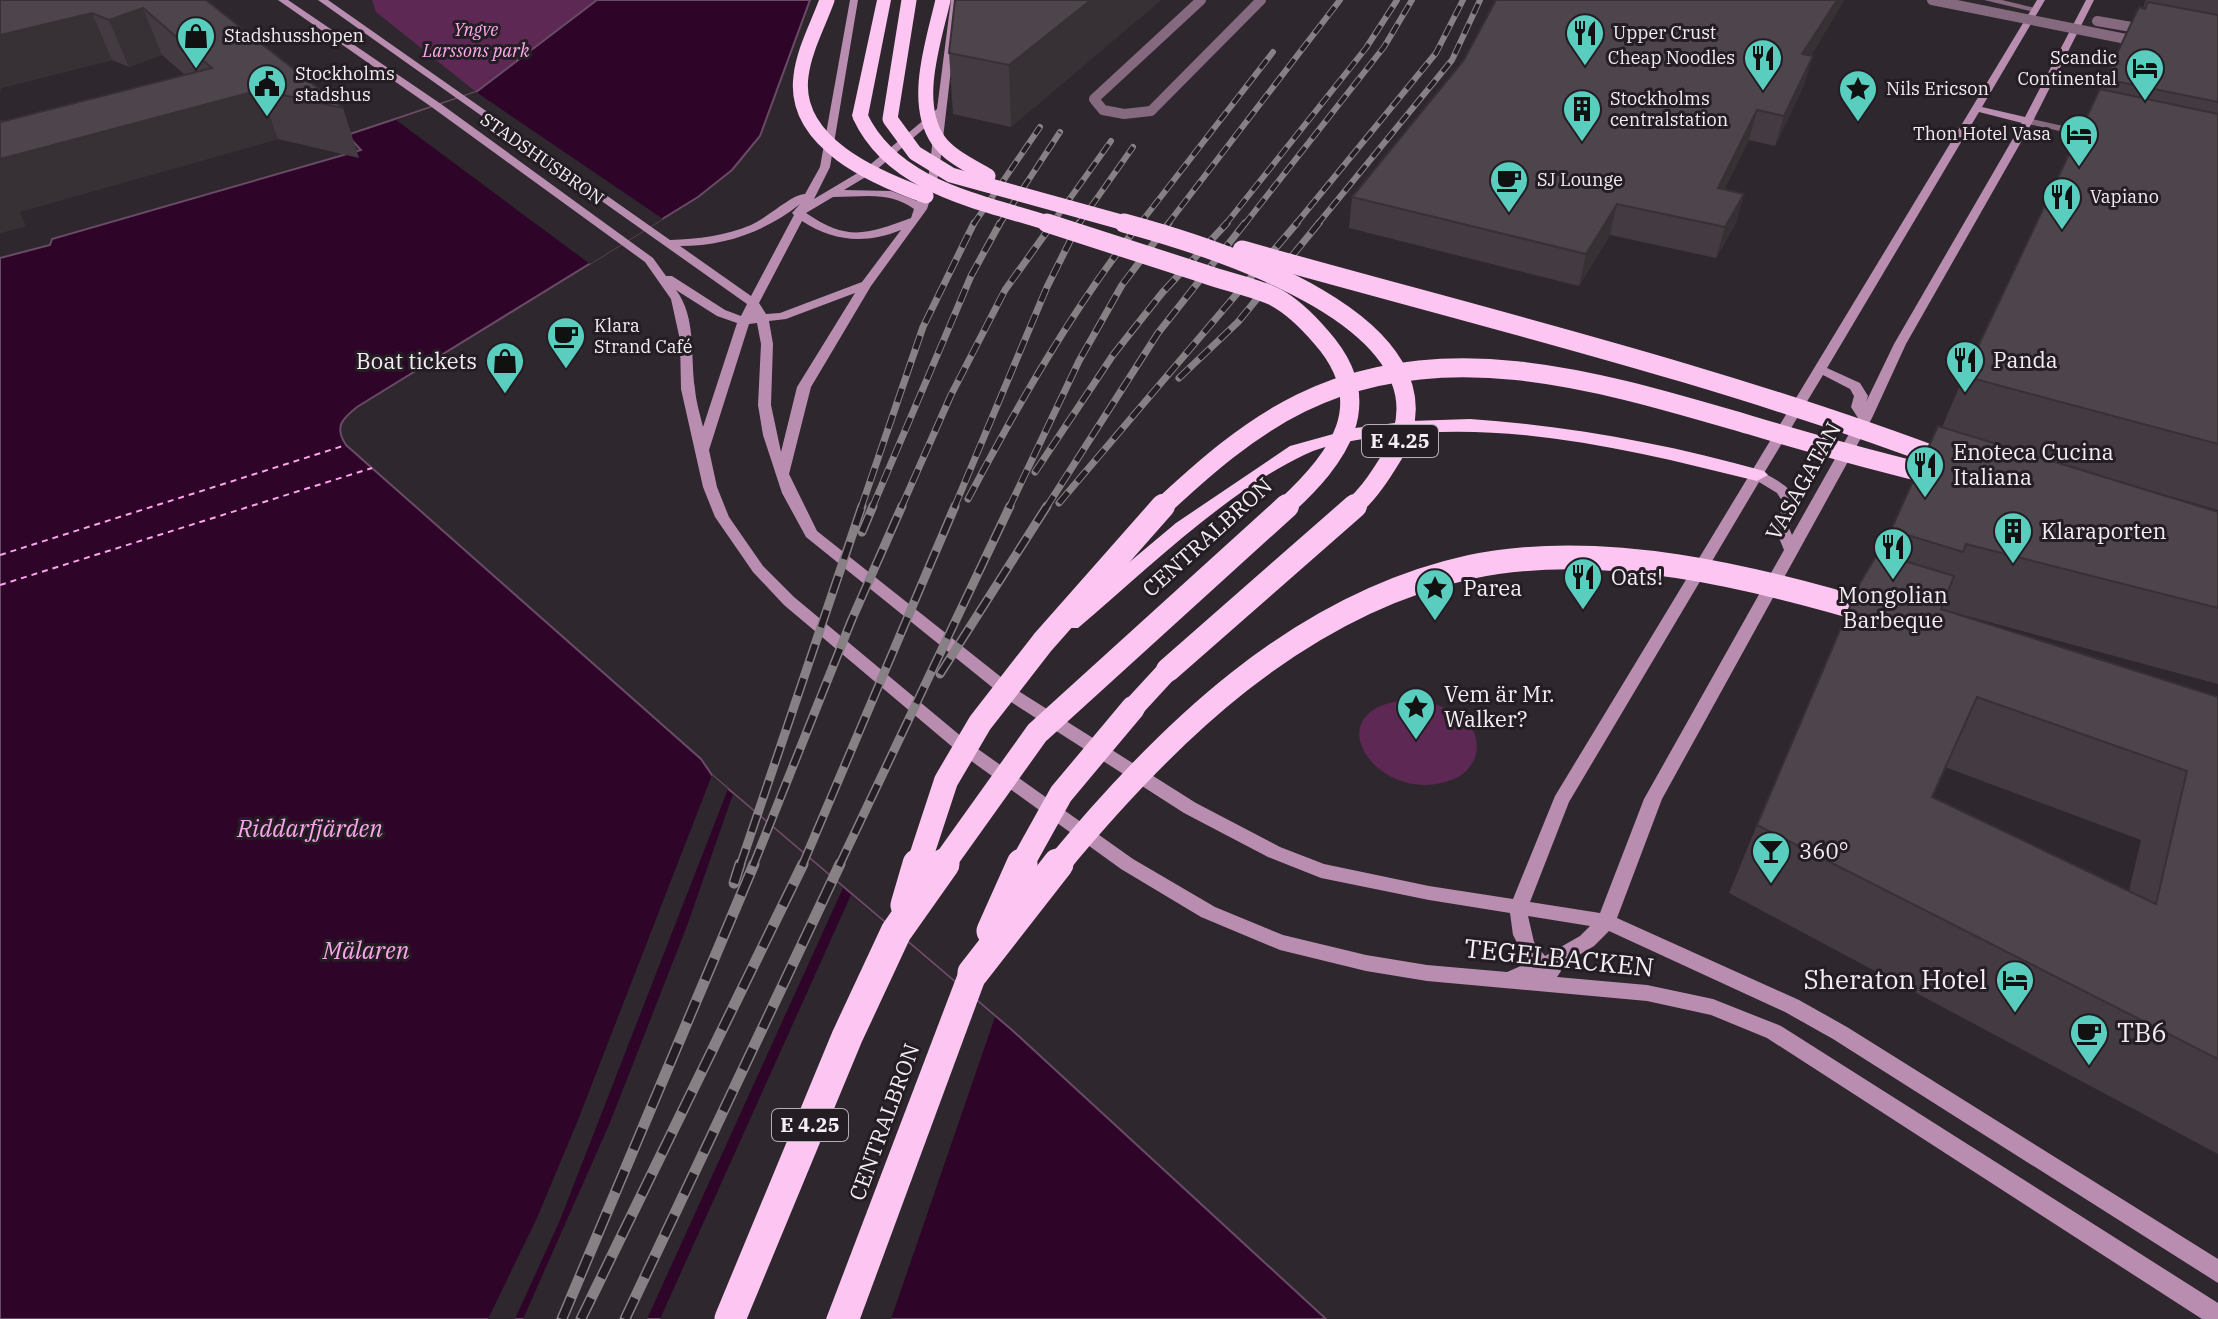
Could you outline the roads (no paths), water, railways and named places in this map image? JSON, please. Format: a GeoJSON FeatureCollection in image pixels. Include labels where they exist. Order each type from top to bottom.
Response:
{"type":"FeatureCollection","features":[{"type":"Feature","properties":{"kind":"highway"},"geometry":{"type":"LineString","coordinates":[[827,0],[804,66],[800,89],[806,112],[826,140],[858,166],[908,190],[965,208],[1060,228]]}},
{"type":"Feature","properties":{"kind":"highway","name":"CENTRALBRON"},"geometry":{"type":"LineString","coordinates":[[730,1319],[847,1037],[896,932],[1037,733],[1312,483],[1337,445],[1351,411],[1346,376],[1333,352],[1316,330],[1274,297],[929,184],[882,153],[868,135],[860,116],[884,0]]}},
{"type":"Feature","properties":{"kind":"highway","name":"CENTRALBRON"},"geometry":{"type":"LineString","coordinates":[[843,1319],[973,973],[1016,876],[1061,794],[1168,670],[1358,503],[1384,472],[1399,443],[1409,405],[1396,368],[1369,334],[1299,285],[1184,241],[951,175],[915,154],[898,138],[890,119],[909,0]]}},
{"type":"Feature","properties":{"kind":"highway"},"geometry":{"type":"LineString","coordinates":[[943,0],[927,91],[928,119],[936,138],[952,154],[1022,195]]}},
{"type":"Feature","properties":{"kind":"highway"},"geometry":{"type":"LineString","coordinates":[[896,932],[952,770],[1011,680],[1145,521],[1223,451],[1267,419],[1313,397],[1386,375],[1433,368],[1484,367],[1593,382],[1873,461],[1976,478],[1886,437],[1698,378],[1258,252],[1184,241]]}},
{"type":"Feature","properties":{"kind":"highway"},"geometry":{"type":"LineString","coordinates":[[1037,649],[1215,502],[1301,448],[1381,429],[1428,424],[1476,426],[1543,432],[1616,444],[1757,475]]}},
{"type":"Feature","properties":{"kind":"highway"},"geometry":{"type":"LineString","coordinates":[[973,973],[1038,887],[1151,756],[1221,696],[1325,620],[1393,589],[1490,565],[1565,558],[1639,561],[1722,572],[1806,592],[1909,624]]}},
{"type":"Feature","properties":{"kind":"street","name":"STADSHUSBRON"},"geometry":{"type":"LineString","coordinates":[[282,0],[627,241],[663,276]]}},
{"type":"Feature","properties":{"kind":"street","name":"STADSHUSBRON"},"geometry":{"type":"LineString","coordinates":[[322,0],[753,303]]}},
{"type":"Feature","properties":{"kind":"street"},"geometry":{"type":"LineString","coordinates":[[703,448],[744,321],[798,213],[825,167],[854,0]]}},
{"type":"Feature","properties":{"kind":"street"},"geometry":{"type":"LineString","coordinates":[[782,478],[804,387],[866,285],[919,214],[934,173],[955,0]]}},
{"type":"Feature","properties":{"kind":"street"},"geometry":{"type":"LineString","coordinates":[[1201,0],[1094,99],[1103,110],[1124,114],[1151,111],[1261,0]]}},
{"type":"Feature","properties":{"kind":"street"},"geometry":{"type":"LineString","coordinates":[[1932,0],[2165,47]]}},
{"type":"Feature","properties":{"kind":"street"},"geometry":{"type":"LineString","coordinates":[[1988,0],[2155,30]]}},
{"type":"Feature","properties":{"kind":"street","name":"VASAGATAN"},"geometry":{"type":"LineString","coordinates":[[1519,907],[1561,801],[2041,0]]}},
{"type":"Feature","properties":{"kind":"street","name":"VASAGATAN"},"geometry":{"type":"LineString","coordinates":[[1491,980],[1544,967],[1587,941],[1606,921],[1653,799],[1865,418],[1900,344],[2028,121],[2090,0]]}},
{"type":"Feature","properties":{"kind":"street"},"geometry":{"type":"LineString","coordinates":[[798,213],[870,170],[944,106]]}},
{"type":"Feature","properties":{"kind":"street"},"geometry":{"type":"LineString","coordinates":[[1977,109],[2106,139]]}},
{"type":"Feature","properties":{"kind":"street"},"geometry":{"type":"LineString","coordinates":[[667,243],[720,239],[762,227],[815,186]]}},
{"type":"Feature","properties":{"kind":"street"},"geometry":{"type":"LineString","coordinates":[[829,195],[891,194],[910,199],[919,214]]}},
{"type":"Feature","properties":{"kind":"street"},"geometry":{"type":"LineString","coordinates":[[798,213],[828,234],[858,238],[899,227],[919,214]]}},
{"type":"Feature","properties":{"kind":"street"},"geometry":{"type":"LineString","coordinates":[[663,276],[721,313],[744,321],[793,313],[866,285]]}},
{"type":"Feature","properties":{"kind":"street","name":"TEGELBACKEN"},"geometry":{"type":"LineString","coordinates":[[663,276],[677,299],[683,324],[688,389],[710,487],[722,517],[758,569],[789,601],[962,746],[1127,864],[1208,912],[1280,942],[1366,963],[1491,980],[1578,984],[1713,1007],[1774,1032],[2218,1316]]}},
{"type":"Feature","properties":{"kind":"street"},"geometry":{"type":"LineString","coordinates":[[753,303],[762,319]]}},
{"type":"Feature","properties":{"kind":"street","name":"TEGELBACKEN"},"geometry":{"type":"LineString","coordinates":[[762,319],[766,345],[765,416],[782,478],[811,534],[1014,696],[1190,808],[1274,852],[1321,871],[1429,893],[1606,921],[1792,1006],[1840,1033],[2218,1272]]}},
{"type":"Feature","properties":{"kind":"street"},"geometry":{"type":"LineString","coordinates":[[1820,369],[1855,386],[1861,396],[1858,407],[1865,418]]}},
{"type":"Feature","properties":{"kind":"street"},"geometry":{"type":"LineString","coordinates":[[1757,475],[1783,488],[1791,500],[1790,513],[1782,528],[1792,552]]}},
{"type":"Feature","properties":{"kind":"street"},"geometry":{"type":"LineString","coordinates":[[1519,907],[1523,941],[1544,967],[1578,984]]}},
{"type":"Feature","properties":{"kind":"water","name":"Mälaren"},"geometry":{"type":"Polygon","coordinates":[[[597,0],[810,0],[760,136],[732,170],[698,197],[357,407],[341,424],[342,439],[701,759],[712,775],[1012,1030],[1326,1319],[0,1319],[0,258],[50,245],[52,239],[361,150],[347,135],[476,92],[597,0]]]}},
{"type":"Feature","properties":{"kind":"railway"},"geometry":{"type":"LineString","coordinates":[[1167,225],[1340,0]]}},
{"type":"Feature","properties":{"kind":"railway"},"geometry":{"type":"LineString","coordinates":[[1225,225],[1366,48],[1397,0]]}},
{"type":"Feature","properties":{"kind":"railway"},"geometry":{"type":"LineString","coordinates":[[1244,225],[1384,47],[1412,0]]}},
{"type":"Feature","properties":{"kind":"railway"},"geometry":{"type":"LineString","coordinates":[[1295,225],[1436,53],[1463,0]]}},
{"type":"Feature","properties":{"kind":"railway"},"geometry":{"type":"LineString","coordinates":[[1317,225],[1452,60],[1480,0]]}},
{"type":"Feature","properties":{"kind":"railway"},"geometry":{"type":"LineString","coordinates":[[1139,225],[1273,52]]}},
{"type":"Feature","properties":{"kind":"railway"},"geometry":{"type":"LineString","coordinates":[[973,225],[1040,127]]}},
{"type":"Feature","properties":{"kind":"railway"},"geometry":{"type":"LineString","coordinates":[[999,225],[1060,132]]}},
{"type":"Feature","properties":{"kind":"railway"},"geometry":{"type":"LineString","coordinates":[[1051,225],[1111,141]]}},
{"type":"Feature","properties":{"kind":"railway"},"geometry":{"type":"LineString","coordinates":[[1078,225],[1133,147]]}},
{"type":"Feature","properties":{"kind":"railway"},"geometry":{"type":"LineString","coordinates":[[872,508],[971,276],[1000,223]]}},
{"type":"Feature","properties":{"kind":"railway"},"geometry":{"type":"LineString","coordinates":[[901,508],[951,395],[1005,290],[1053,223]]}},
{"type":"Feature","properties":{"kind":"railway"},"geometry":{"type":"LineString","coordinates":[[968,499],[1048,357],[1092,288],[1140,223]]}},
{"type":"Feature","properties":{"kind":"railway"},"geometry":{"type":"LineString","coordinates":[[1009,508],[1079,361],[1122,285],[1169,223]]}},
{"type":"Feature","properties":{"kind":"railway"},"geometry":{"type":"LineString","coordinates":[[1035,472],[1113,355],[1162,293],[1227,223]]}},
{"type":"Feature","properties":{"kind":"railway"},"geometry":{"type":"LineString","coordinates":[[1046,508],[1158,333],[1245,223]]}},
{"type":"Feature","properties":{"kind":"railway"},"geometry":{"type":"LineString","coordinates":[[1059,503],[1297,223]]}},
{"type":"Feature","properties":{"kind":"railway"},"geometry":{"type":"LineString","coordinates":[[1179,378],[1238,322],[1319,223]]}},
{"type":"Feature","properties":{"kind":"railway"},"geometry":{"type":"LineString","coordinates":[[861,508],[923,327],[973,225]]}},
{"type":"Feature","properties":{"kind":"railway"},"geometry":{"type":"LineString","coordinates":[[954,508],[1047,287],[1078,225]]}},
{"type":"Feature","properties":{"kind":"railway"},"geometry":{"type":"LineString","coordinates":[[740,866],[862,506]]}},
{"type":"Feature","properties":{"kind":"railway"},"geometry":{"type":"LineString","coordinates":[[862,532],[873,506]]}},
{"type":"Feature","properties":{"kind":"railway"},"geometry":{"type":"LineString","coordinates":[[753,866],[852,619],[902,506]]}},
{"type":"Feature","properties":{"kind":"railway"},"geometry":{"type":"LineString","coordinates":[[802,866],[955,506]]}},
{"type":"Feature","properties":{"kind":"railway"},"geometry":{"type":"LineString","coordinates":[[839,866],[1010,506]]}},
{"type":"Feature","properties":{"kind":"railway"},"geometry":{"type":"LineString","coordinates":[[940,674],[1047,506]]}},
{"type":"Feature","properties":{"kind":"railway"},"geometry":{"type":"LineString","coordinates":[[734,883],[740,864]]}},
{"type":"Feature","properties":{"kind":"railway"},"geometry":{"type":"LineString","coordinates":[[562,1319],[754,864]]}},
{"type":"Feature","properties":{"kind":"railway"},"geometry":{"type":"LineString","coordinates":[[581,1319],[803,864]]}},
{"type":"Feature","properties":{"kind":"railway"},"geometry":{"type":"LineString","coordinates":[[625,1319],[840,864]]}},
{"type":"Feature","properties":{"kind":"place","name":"Upper Crust"},"geometry":{"type":"Point","coordinates":[1585,67]}},
{"type":"Feature","properties":{"kind":"place","name":"Stadshusshopen"},"geometry":{"type":"Point","coordinates":[196,70]}},
{"type":"Feature","properties":{"kind":"place","name":"Cheap Noodles"},"geometry":{"type":"Point","coordinates":[1763,92]}},
{"type":"Feature","properties":{"kind":"place","name":"Scandic Continental"},"geometry":{"type":"Point","coordinates":[2145,102]}},
{"type":"Feature","properties":{"kind":"place","name":"Stockholms stadshus"},"geometry":{"type":"Point","coordinates":[267,118]}},
{"type":"Feature","properties":{"kind":"place","name":"Nils Ericson"},"geometry":{"type":"Point","coordinates":[1858,123]}},
{"type":"Feature","properties":{"kind":"place","name":"Stockholms centralstation"},"geometry":{"type":"Point","coordinates":[1582,143]}},
{"type":"Feature","properties":{"kind":"place","name":"Thon Hotel Vasa"},"geometry":{"type":"Point","coordinates":[2079,168]}},
{"type":"Feature","properties":{"kind":"place","name":"SJ Lounge"},"geometry":{"type":"Point","coordinates":[1509,214]}},
{"type":"Feature","properties":{"kind":"place","name":"Vapiano"},"geometry":{"type":"Point","coordinates":[2062,231]}},
{"type":"Feature","properties":{"kind":"place","name":"Klara Strand Café"},"geometry":{"type":"Point","coordinates":[566,370]}},
{"type":"Feature","properties":{"kind":"place","name":"Panda"},"geometry":{"type":"Point","coordinates":[1965,394]}},
{"type":"Feature","properties":{"kind":"place","name":"Boat tickets"},"geometry":{"type":"Point","coordinates":[505,395]}},
{"type":"Feature","properties":{"kind":"place","name":"Enoteca Cucina Italiana"},"geometry":{"type":"Point","coordinates":[1925,499]}},
{"type":"Feature","properties":{"kind":"place","name":"Klaraporten"},"geometry":{"type":"Point","coordinates":[2013,565]}},
{"type":"Feature","properties":{"kind":"place","name":"Mongolian Barbeque"},"geometry":{"type":"Point","coordinates":[1893,581]}},
{"type":"Feature","properties":{"kind":"place","name":"Oats!"},"geometry":{"type":"Point","coordinates":[1583,611]}},
{"type":"Feature","properties":{"kind":"place","name":"Parea"},"geometry":{"type":"Point","coordinates":[1435,622]}},
{"type":"Feature","properties":{"kind":"place","name":"Vem är Mr. Walker?"},"geometry":{"type":"Point","coordinates":[1416,741]}},
{"type":"Feature","properties":{"kind":"place","name":"360°"},"geometry":{"type":"Point","coordinates":[1771,885]}},
{"type":"Feature","properties":{"kind":"place","name":"Sheraton Hotel"},"geometry":{"type":"Point","coordinates":[2015,1014]}},
{"type":"Feature","properties":{"kind":"place","name":"TB6"},"geometry":{"type":"Point","coordinates":[2089,1067]}},
{"type":"Feature","properties":{"kind":"park label","name":"Yngve Larssons park"},"geometry":{"type":"Point","coordinates":[476,40]}},
{"type":"Feature","properties":{"kind":"water label","name":"Riddarfjärden"},"geometry":{"type":"Point","coordinates":[310,829]}}]}
